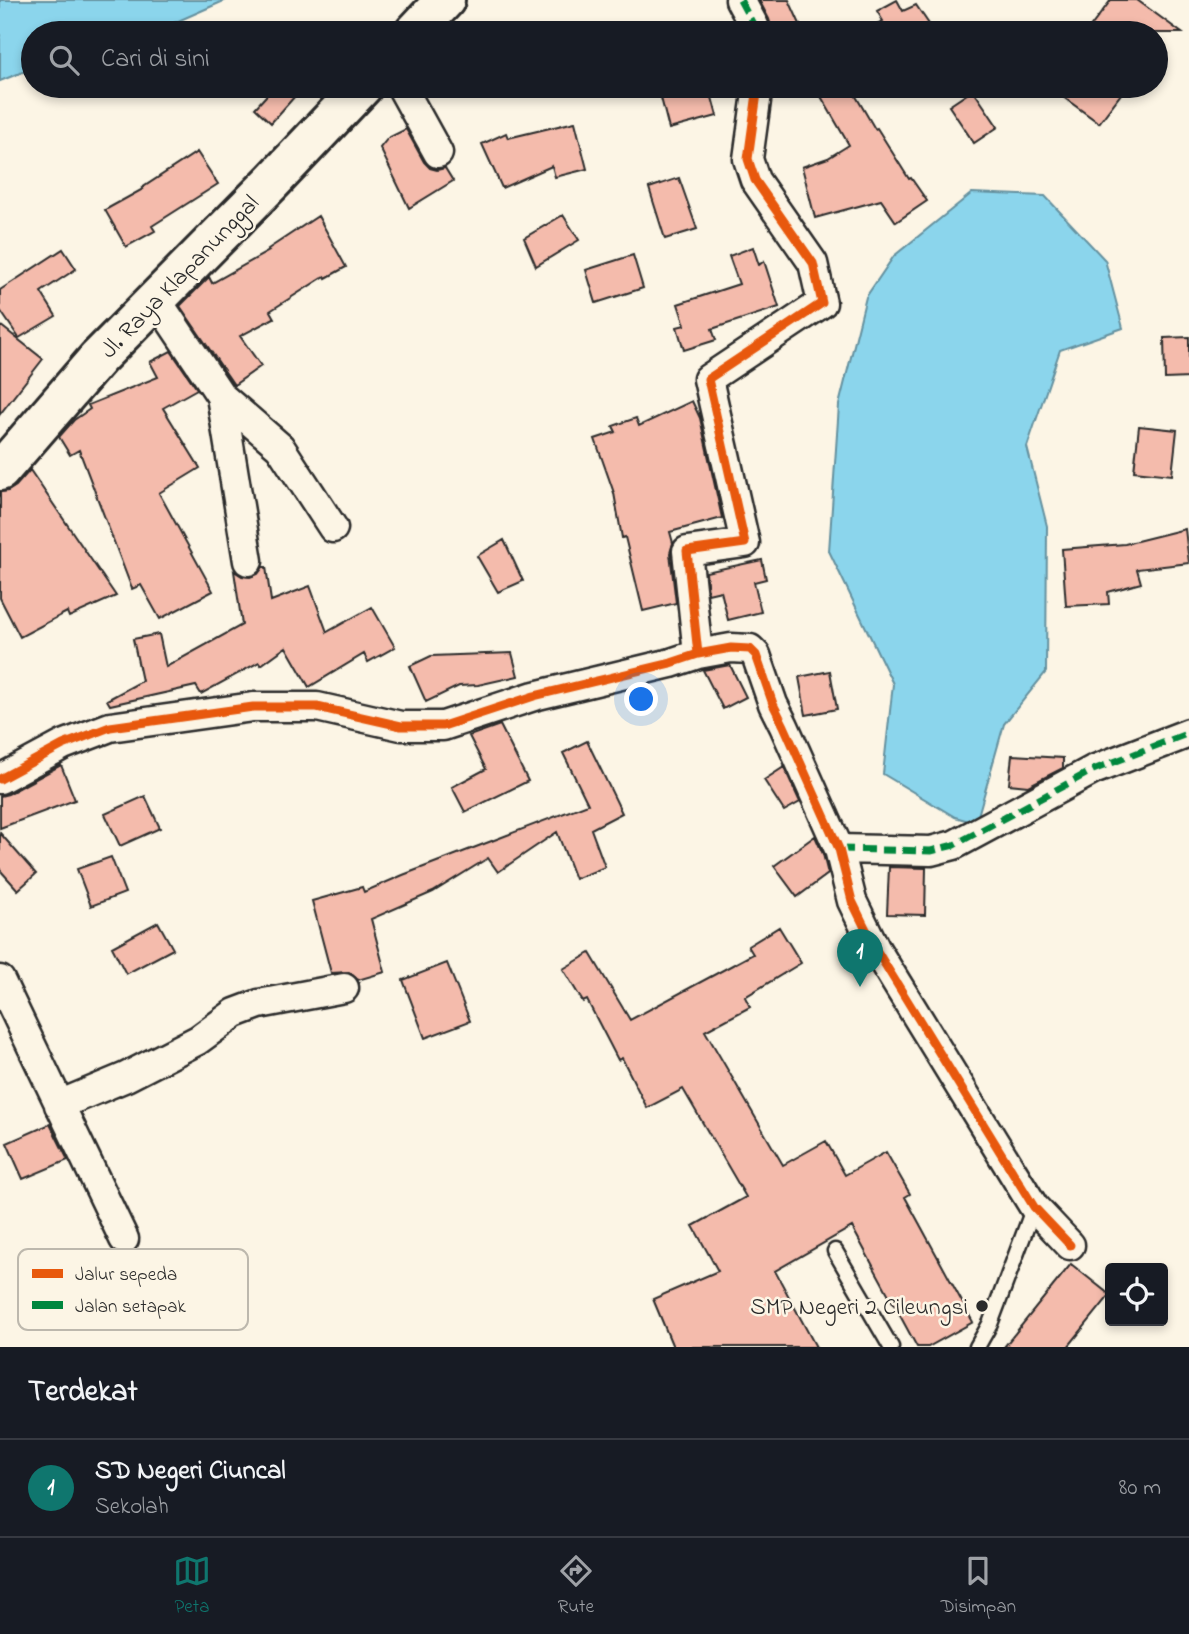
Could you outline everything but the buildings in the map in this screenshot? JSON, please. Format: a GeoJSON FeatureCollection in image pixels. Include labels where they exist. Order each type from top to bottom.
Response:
{"type":"FeatureCollection","features":[{"type":"Feature","properties":{"kind":"street"},"geometry":{"type":"LineString","coordinates":[[425,21],[445,0]]}},
{"type":"Feature","properties":{"kind":"street"},"geometry":{"type":"LineString","coordinates":[[740,0],[751,21]]}},
{"type":"Feature","properties":{"kind":"street","name":"Jl. Raya Klapanunggal"},"geometry":{"type":"LineString","coordinates":[[0,471],[98,358],[352,98]]}},
{"type":"Feature","properties":{"kind":"street"},"geometry":{"type":"LineString","coordinates":[[408,98],[438,153]]}},
{"type":"Feature","properties":{"kind":"street"},"geometry":{"type":"LineString","coordinates":[[698,654],[687,551],[745,543],[708,379],[822,303],[813,263],[755,180],[748,159],[756,98]]}},
{"type":"Feature","properties":{"kind":"street"},"geometry":{"type":"LineString","coordinates":[[156,299],[221,396],[280,447],[333,528]]}},
{"type":"Feature","properties":{"kind":"street"},"geometry":{"type":"LineString","coordinates":[[221,396],[248,561]]}},
{"type":"Feature","properties":{"kind":"street"},"geometry":{"type":"LineString","coordinates":[[0,779],[63,745],[110,727],[253,707],[317,707],[401,726],[443,726],[534,695],[671,663],[698,654],[731,648],[750,649],[756,655],[773,704],[839,849],[852,901],[875,948],[1034,1207],[1070,1245]]}},
{"type":"Feature","properties":{"kind":"street"},"geometry":{"type":"LineString","coordinates":[[839,849],[931,851],[954,845],[1093,770],[1189,733]]}},
{"type":"Feature","properties":{"kind":"street"},"geometry":{"type":"LineString","coordinates":[[0,980],[124,1239]]}},
{"type":"Feature","properties":{"kind":"street"},"geometry":{"type":"LineString","coordinates":[[59,1105],[126,1077],[198,1040],[235,1013],[259,1004],[344,988]]}},
{"type":"Feature","properties":{"kind":"lane"},"geometry":{"type":"LineString","coordinates":[[977,1347],[990,1324],[1034,1207]]}},
{"type":"Feature","properties":{"kind":"lane"},"geometry":{"type":"LineString","coordinates":[[835,1251],[891,1347]]}},
{"type":"Feature","properties":{"kind":"water"},"geometry":{"type":"Polygon","coordinates":[[[0,0],[226,0],[178,21],[21,21],[21,73],[0,81],[0,0]]]}},
{"type":"Feature","properties":{"kind":"water"},"geometry":{"type":"Polygon","coordinates":[[[972,193],[1045,196],[1105,260],[1123,328],[1060,350],[1027,447],[1047,526],[1046,672],[1004,724],[976,823],[955,817],[883,774],[893,684],[829,551],[839,405],[866,297],[894,256],[972,193]]]}},
{"type":"Feature","properties":{"kind":"marked path"},"geometry":{"type":"LineString","coordinates":[[740,0],[751,21]]}},
{"type":"Feature","properties":{"kind":"marked path"},"geometry":{"type":"LineString","coordinates":[[839,849],[931,851],[954,845],[1093,770],[1189,733]]}},
{"type":"Feature","properties":{"kind":"cycle path"},"geometry":{"type":"LineString","coordinates":[[698,654],[687,551],[745,543],[708,379],[822,303],[813,263],[755,180],[748,159],[756,98]]}},
{"type":"Feature","properties":{"kind":"cycle path"},"geometry":{"type":"LineString","coordinates":[[0,779],[63,745],[110,727],[253,707],[317,707],[401,726],[443,726],[534,696],[698,654],[731,648],[750,649],[756,655],[773,704],[839,849],[852,901],[875,948],[1034,1207],[1070,1245]]}},
{"type":"Feature","properties":{"kind":"place","name":"SD Negeri Ciuncal"},"geometry":{"type":"Point","coordinates":[860,987]}},
{"type":"Feature","properties":{"kind":"place","name":"SMP Negeri 2 Cileungsi"},"geometry":{"type":"Point","coordinates":[982,1306]}}]}
